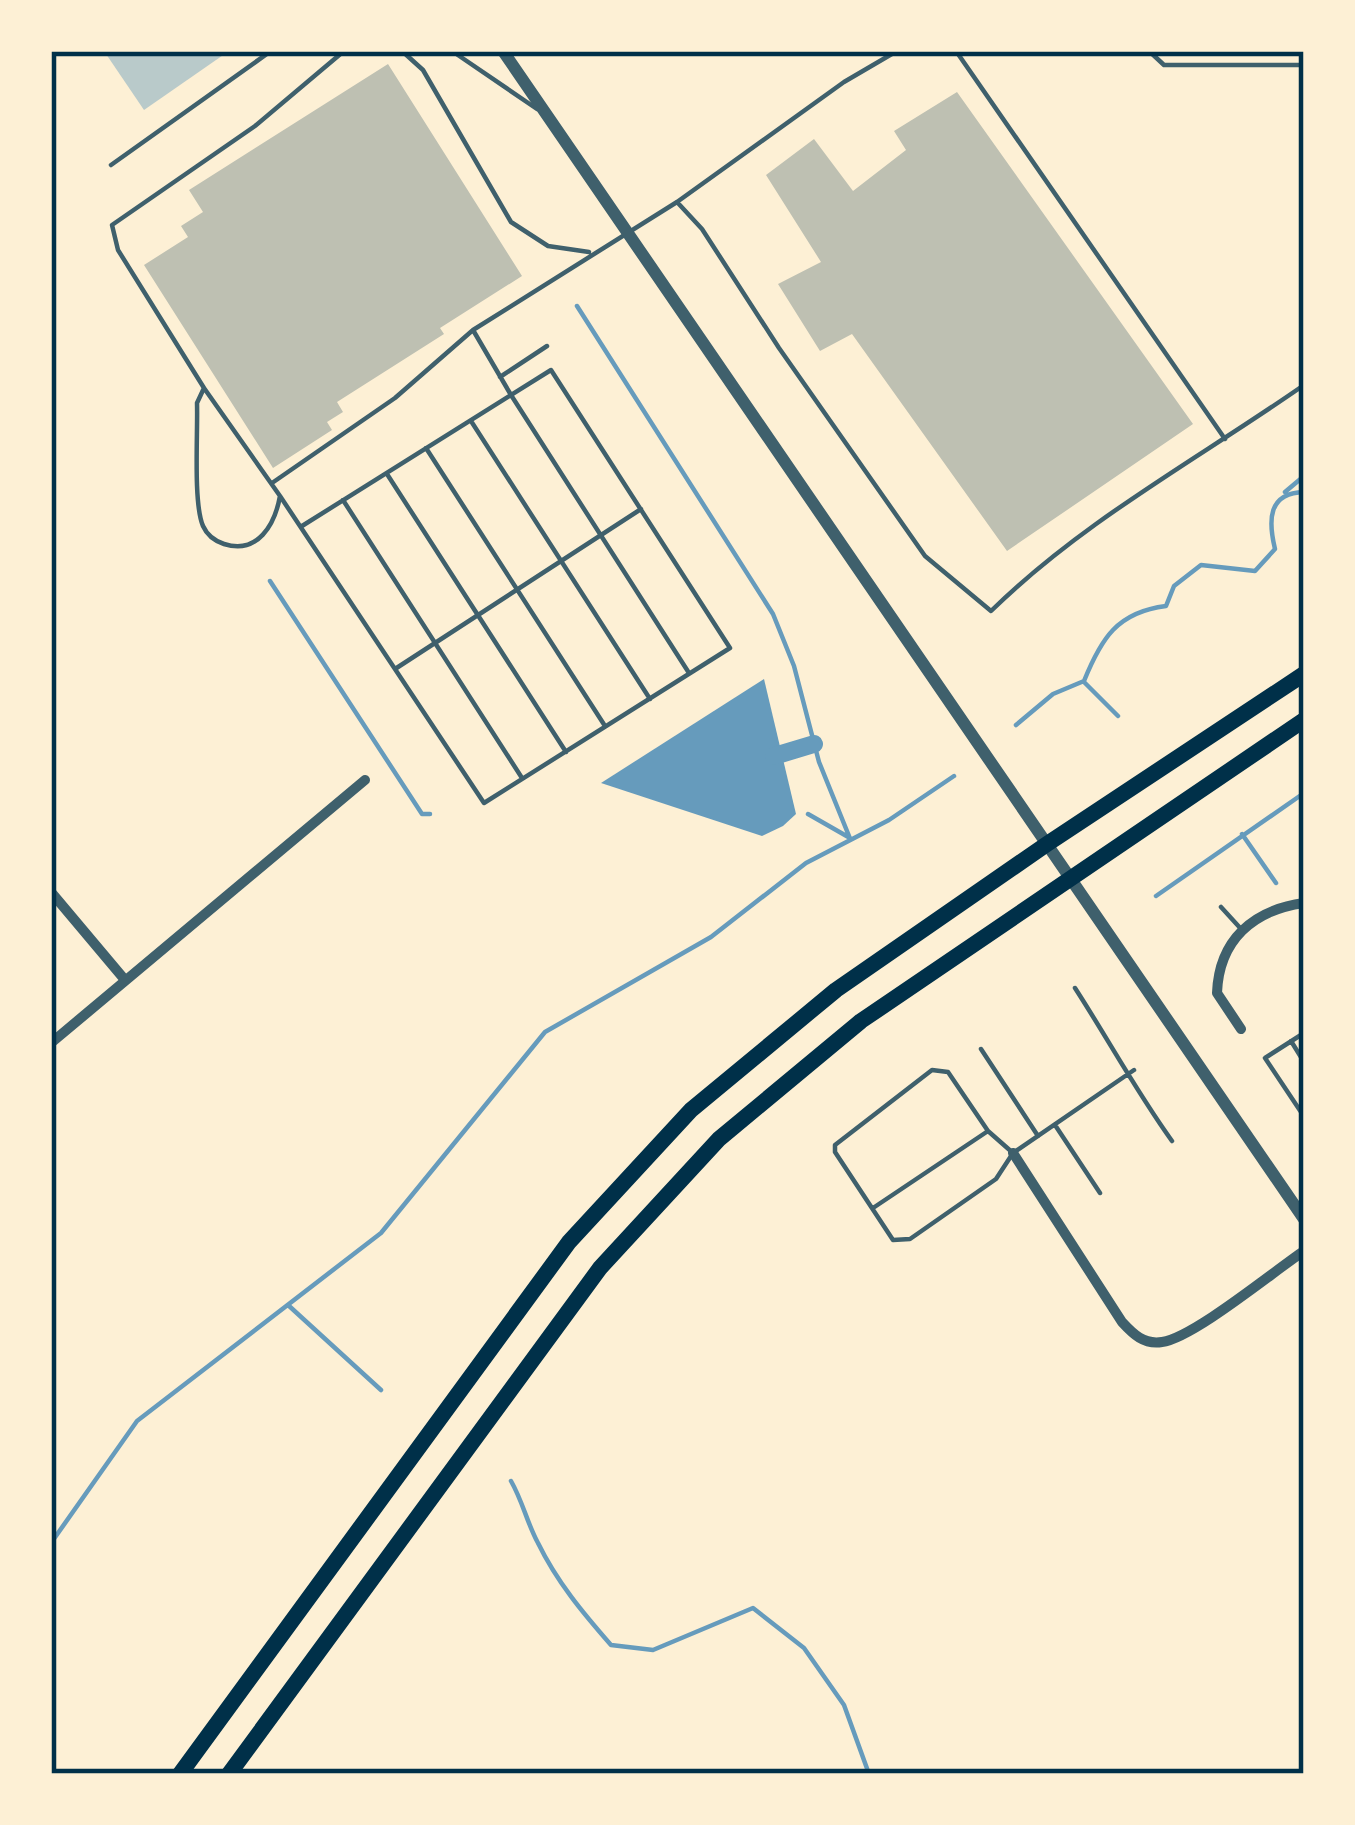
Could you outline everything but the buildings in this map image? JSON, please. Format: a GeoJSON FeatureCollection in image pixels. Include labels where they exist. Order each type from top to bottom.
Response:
{"type":"FeatureCollection","features":[{"type":"Feature","properties":{"kind":"highway"},"geometry":{"type":"LineString","coordinates":[[180,1774],[496,1337],[580,1229],[648,1153],[744,1063],[836,990],[1304,674]]}},
{"type":"Feature","properties":{"kind":"highway"},"geometry":{"type":"LineString","coordinates":[[229,1774],[528,1362],[600,1268],[676,1181],[770,1093],[861,1021],[1304,720]]}},
{"type":"Feature","properties":{"kind":"street"},"geometry":{"type":"LineString","coordinates":[[503,51],[1304,1219]]}},
{"type":"Feature","properties":{"kind":"street"},"geometry":{"type":"LineString","coordinates":[[51,1043],[365,780]]}},
{"type":"Feature","properties":{"kind":"street"},"geometry":{"type":"LineString","coordinates":[[51,892],[125,980]]}},
{"type":"Feature","properties":{"kind":"street"},"geometry":{"type":"LineString","coordinates":[[1241,1030],[1217,992],[1223,953],[1242,930],[1287,905],[1304,903]]}},
{"type":"Feature","properties":{"kind":"street"},"geometry":{"type":"LineString","coordinates":[[1013,1153],[1122,1322],[1144,1341],[1165,1342],[1189,1330],[1304,1251]]}},
{"type":"Feature","properties":{"kind":"lane"},"geometry":{"type":"LineString","coordinates":[[111,166],[271,51]]}},
{"type":"Feature","properties":{"kind":"lane"},"geometry":{"type":"LineString","coordinates":[[302,526],[551,370],[730,648],[484,803],[302,526],[204,388],[118,250],[112,226],[255,126],[344,51]]}},
{"type":"Feature","properties":{"kind":"lane"},"geometry":{"type":"LineString","coordinates":[[402,51],[423,70],[511,222],[548,246],[595,252]]}},
{"type":"Feature","properties":{"kind":"lane"},"geometry":{"type":"LineString","coordinates":[[452,51],[548,117]]}},
{"type":"Feature","properties":{"kind":"lane"},"geometry":{"type":"LineString","coordinates":[[272,483],[379,410],[473,330],[677,202],[830,92],[896,51]]}},
{"type":"Feature","properties":{"kind":"lane"},"geometry":{"type":"LineString","coordinates":[[956,51],[1225,439]]}},
{"type":"Feature","properties":{"kind":"lane"},"geometry":{"type":"LineString","coordinates":[[1149,51],[1164,65],[1304,65]]}},
{"type":"Feature","properties":{"kind":"lane"},"geometry":{"type":"LineString","coordinates":[[677,202],[702,229],[744,297],[925,556],[991,611],[1077,536],[1304,385]]}},
{"type":"Feature","properties":{"kind":"lane"},"geometry":{"type":"LineString","coordinates":[[473,330],[689,674]]}},
{"type":"Feature","properties":{"kind":"lane"},"geometry":{"type":"LineString","coordinates":[[500,377],[547,346]]}},
{"type":"Feature","properties":{"kind":"lane"},"geometry":{"type":"LineString","coordinates":[[204,388],[196,403],[199,508],[208,534],[229,546],[252,543],[276,518],[280,496]]}},
{"type":"Feature","properties":{"kind":"lane"},"geometry":{"type":"LineString","coordinates":[[470,421],[650,699]]}},
{"type":"Feature","properties":{"kind":"lane"},"geometry":{"type":"LineString","coordinates":[[426,448],[606,726]]}},
{"type":"Feature","properties":{"kind":"lane"},"geometry":{"type":"LineString","coordinates":[[386,473],[566,752]]}},
{"type":"Feature","properties":{"kind":"lane"},"geometry":{"type":"LineString","coordinates":[[344,500],[523,779]]}},
{"type":"Feature","properties":{"kind":"lane"},"geometry":{"type":"LineString","coordinates":[[395,669],[641,509]]}},
{"type":"Feature","properties":{"kind":"lane"},"geometry":{"type":"LineString","coordinates":[[1222,907],[1242,930]]}},
{"type":"Feature","properties":{"kind":"lane"},"geometry":{"type":"LineString","coordinates":[[1075,988],[1120,1058],[1126,1076],[1172,1141]]}},
{"type":"Feature","properties":{"kind":"lane"},"geometry":{"type":"LineString","coordinates":[[1301,1112],[1265,1058],[1304,1033]]}},
{"type":"Feature","properties":{"kind":"lane"},"geometry":{"type":"LineString","coordinates":[[1291,1041],[1304,1062]]}},
{"type":"Feature","properties":{"kind":"lane"},"geometry":{"type":"LineString","coordinates":[[982,1048],[1038,1136]]}},
{"type":"Feature","properties":{"kind":"lane"},"geometry":{"type":"LineString","coordinates":[[1013,1153],[988,1131],[948,1072],[932,1070],[835,1145],[835,1152],[893,1240],[910,1239],[996,1179],[1013,1153],[1134,1070]]}},
{"type":"Feature","properties":{"kind":"lane"},"geometry":{"type":"LineString","coordinates":[[1055,1125],[1100,1192]]}},
{"type":"Feature","properties":{"kind":"lane"},"geometry":{"type":"LineString","coordinates":[[873,1208],[988,1131]]}},
{"type":"Feature","properties":{"kind":"shaded area"},"geometry":{"type":"Polygon","coordinates":[[[104,51],[229,51],[144,110],[104,51]]]}},
{"type":"Feature","properties":{"kind":"water"},"geometry":{"type":"Polygon","coordinates":[[[764,679],[796,814],[783,826],[762,836],[601,783],[764,679]]]}},
{"type":"Feature","properties":{"kind":"waterway"},"geometry":{"type":"LineString","coordinates":[[577,306],[773,614],[794,666],[819,762],[849,836]]}},
{"type":"Feature","properties":{"kind":"waterway"},"geometry":{"type":"LineString","coordinates":[[1285,492],[1304,476]]}},
{"type":"Feature","properties":{"kind":"waterway"},"geometry":{"type":"LineString","coordinates":[[1016,725],[1053,694],[1084,681],[1113,630],[1135,614],[1166,606],[1174,586],[1201,565],[1255,571],[1275,549],[1272,518],[1277,503],[1304,492]]}},
{"type":"Feature","properties":{"kind":"waterway"},"geometry":{"type":"LineString","coordinates":[[270,581],[422,814],[430,814]]}},
{"type":"Feature","properties":{"kind":"waterway"},"geometry":{"type":"LineString","coordinates":[[1084,682],[1118,716]]}},
{"type":"Feature","properties":{"kind":"waterway"},"geometry":{"type":"LineString","coordinates":[[774,756],[814,744]]}},
{"type":"Feature","properties":{"kind":"waterway"},"geometry":{"type":"LineString","coordinates":[[51,1543],[137,1421],[381,1233],[545,1032],[711,937],[806,863],[889,820],[954,776]]}},
{"type":"Feature","properties":{"kind":"waterway"},"geometry":{"type":"LineString","coordinates":[[1156,896],[1304,793]]}},
{"type":"Feature","properties":{"kind":"waterway"},"geometry":{"type":"LineString","coordinates":[[808,814],[850,838]]}},
{"type":"Feature","properties":{"kind":"waterway"},"geometry":{"type":"LineString","coordinates":[[1242,834],[1276,883]]}},
{"type":"Feature","properties":{"kind":"waterway"},"geometry":{"type":"LineString","coordinates":[[288,1305],[381,1390]]}},
{"type":"Feature","properties":{"kind":"waterway"},"geometry":{"type":"LineString","coordinates":[[511,1481],[553,1571],[611,1645],[653,1650],[753,1608],[804,1648],[844,1705],[869,1774]]}}]}
